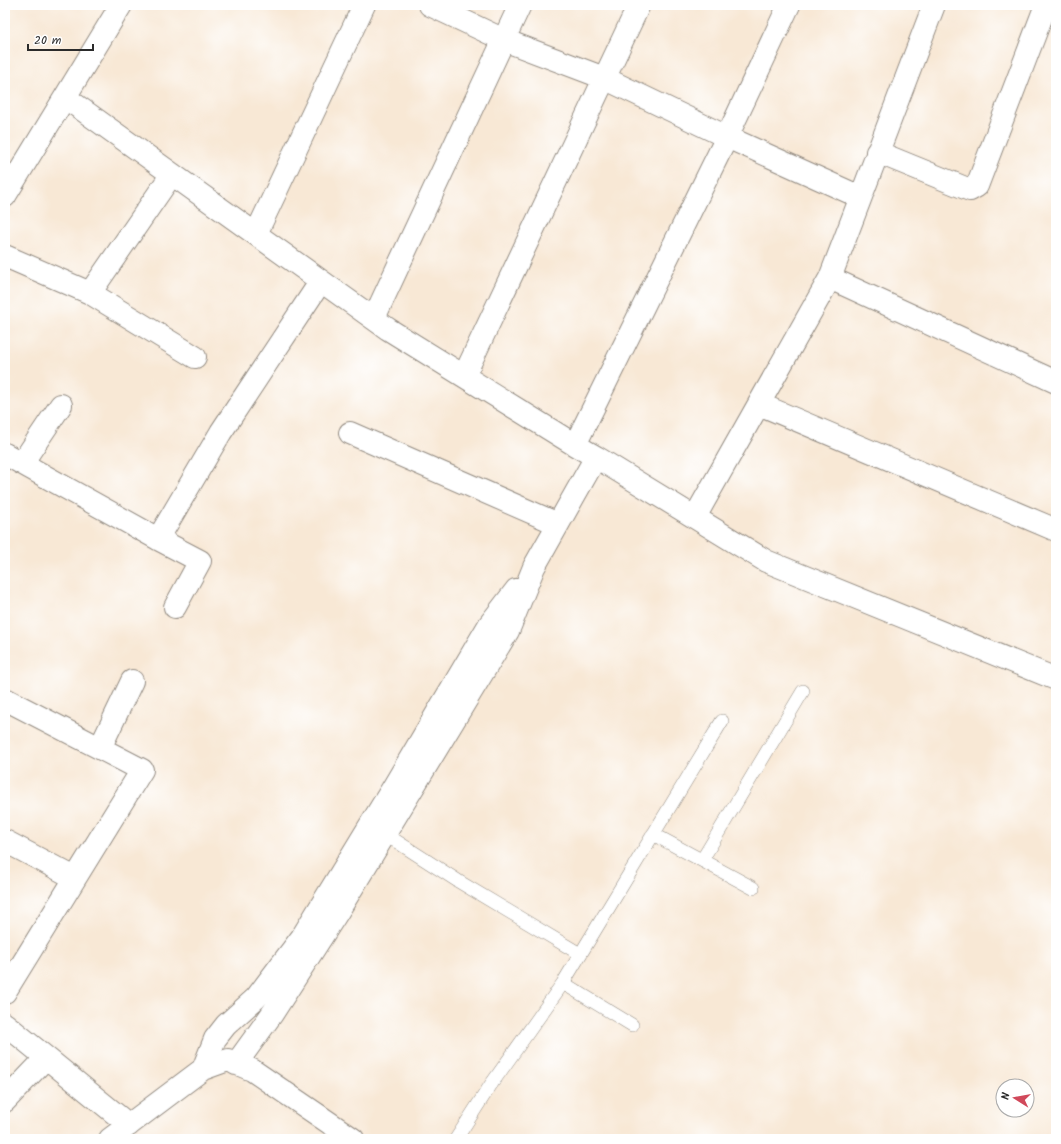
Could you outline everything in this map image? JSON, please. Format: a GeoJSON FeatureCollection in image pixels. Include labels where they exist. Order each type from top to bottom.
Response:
{"type":"FeatureCollection","features":[{"type":"Feature","properties":{"kind":"street"},"geometry":{"type":"LineString","coordinates":[[8,185],[66,98],[121,5]]}},
{"type":"Feature","properties":{"kind":"street"},"geometry":{"type":"LineString","coordinates":[[256,234],[364,5]]}},
{"type":"Feature","properties":{"kind":"street"},"geometry":{"type":"LineString","coordinates":[[430,5],[504,40],[604,78],[727,137],[860,197]]}},
{"type":"Feature","properties":{"kind":"street"},"geometry":{"type":"LineString","coordinates":[[374,318],[520,5]]}},
{"type":"Feature","properties":{"kind":"street"},"geometry":{"type":"LineString","coordinates":[[464,376],[639,5]]}},
{"type":"Feature","properties":{"kind":"street"},"geometry":{"type":"LineString","coordinates":[[575,445],[727,137],[789,5]]}},
{"type":"Feature","properties":{"kind":"street"},"geometry":{"type":"LineString","coordinates":[[695,518],[830,278],[934,5]]}},
{"type":"Feature","properties":{"kind":"street"},"geometry":{"type":"LineString","coordinates":[[877,152],[970,190],[977,186],[1046,5]]}},
{"type":"Feature","properties":{"kind":"street"},"geometry":{"type":"LineString","coordinates":[[66,98],[374,318],[575,445],[766,561],[1056,679]]}},
{"type":"Feature","properties":{"kind":"street"},"geometry":{"type":"LineString","coordinates":[[90,293],[172,174]]}},
{"type":"Feature","properties":{"kind":"street"},"geometry":{"type":"LineString","coordinates":[[5,256],[90,293],[195,358]]}},
{"type":"Feature","properties":{"kind":"street"},"geometry":{"type":"LineString","coordinates":[[830,278],[1056,382]]}},
{"type":"Feature","properties":{"kind":"street"},"geometry":{"type":"LineString","coordinates":[[158,539],[221,432],[321,281]]}},
{"type":"Feature","properties":{"kind":"street"},"geometry":{"type":"LineString","coordinates":[[759,404],[1056,530]]}},
{"type":"Feature","properties":{"kind":"street"},"geometry":{"type":"LineString","coordinates":[[61,405],[13,458],[158,539],[200,560],[175,607]]}},
{"type":"Feature","properties":{"kind":"street"},"geometry":{"type":"LineString","coordinates":[[350,433],[558,524]]}},
{"type":"Feature","properties":{"kind":"street"},"geometry":{"type":"LineString","coordinates":[[236,1064],[272,1014],[385,836],[508,631],[534,567],[596,457]]}},
{"type":"Feature","properties":{"kind":"street"},"geometry":{"type":"LineString","coordinates":[[203,1069],[215,1039],[226,1025],[256,998],[302,936],[490,625],[534,567]]}},
{"type":"Feature","properties":{"kind":"street"},"geometry":{"type":"LineString","coordinates":[[100,748],[132,681]]}},
{"type":"Feature","properties":{"kind":"street"},"geometry":{"type":"LineString","coordinates":[[5,699],[142,770],[5,992]]}},
{"type":"Feature","properties":{"kind":"street"},"geometry":{"type":"LineString","coordinates":[[5,841],[75,878]]}},
{"type":"Feature","properties":{"kind":"street"},"geometry":{"type":"LineString","coordinates":[[5,1024],[129,1125]]}},
{"type":"Feature","properties":{"kind":"street"},"geometry":{"type":"LineString","coordinates":[[5,1101],[46,1058]]}},
{"type":"Feature","properties":{"kind":"street"},"geometry":{"type":"LineString","coordinates":[[110,1139],[203,1069],[228,1060],[252,1070],[353,1139]]}},
{"type":"Feature","properties":{"kind":"lane"},"geometry":{"type":"LineString","coordinates":[[702,860],[803,691]]}},
{"type":"Feature","properties":{"kind":"lane"},"geometry":{"type":"LineString","coordinates":[[456,1139],[490,1086],[563,983],[722,721]]}},
{"type":"Feature","properties":{"kind":"lane"},"geometry":{"type":"LineString","coordinates":[[653,834],[753,888]]}},
{"type":"Feature","properties":{"kind":"lane"},"geometry":{"type":"LineString","coordinates":[[385,836],[396,841],[458,881],[580,954]]}},
{"type":"Feature","properties":{"kind":"lane"},"geometry":{"type":"LineString","coordinates":[[563,983],[632,1025]]}}]}
